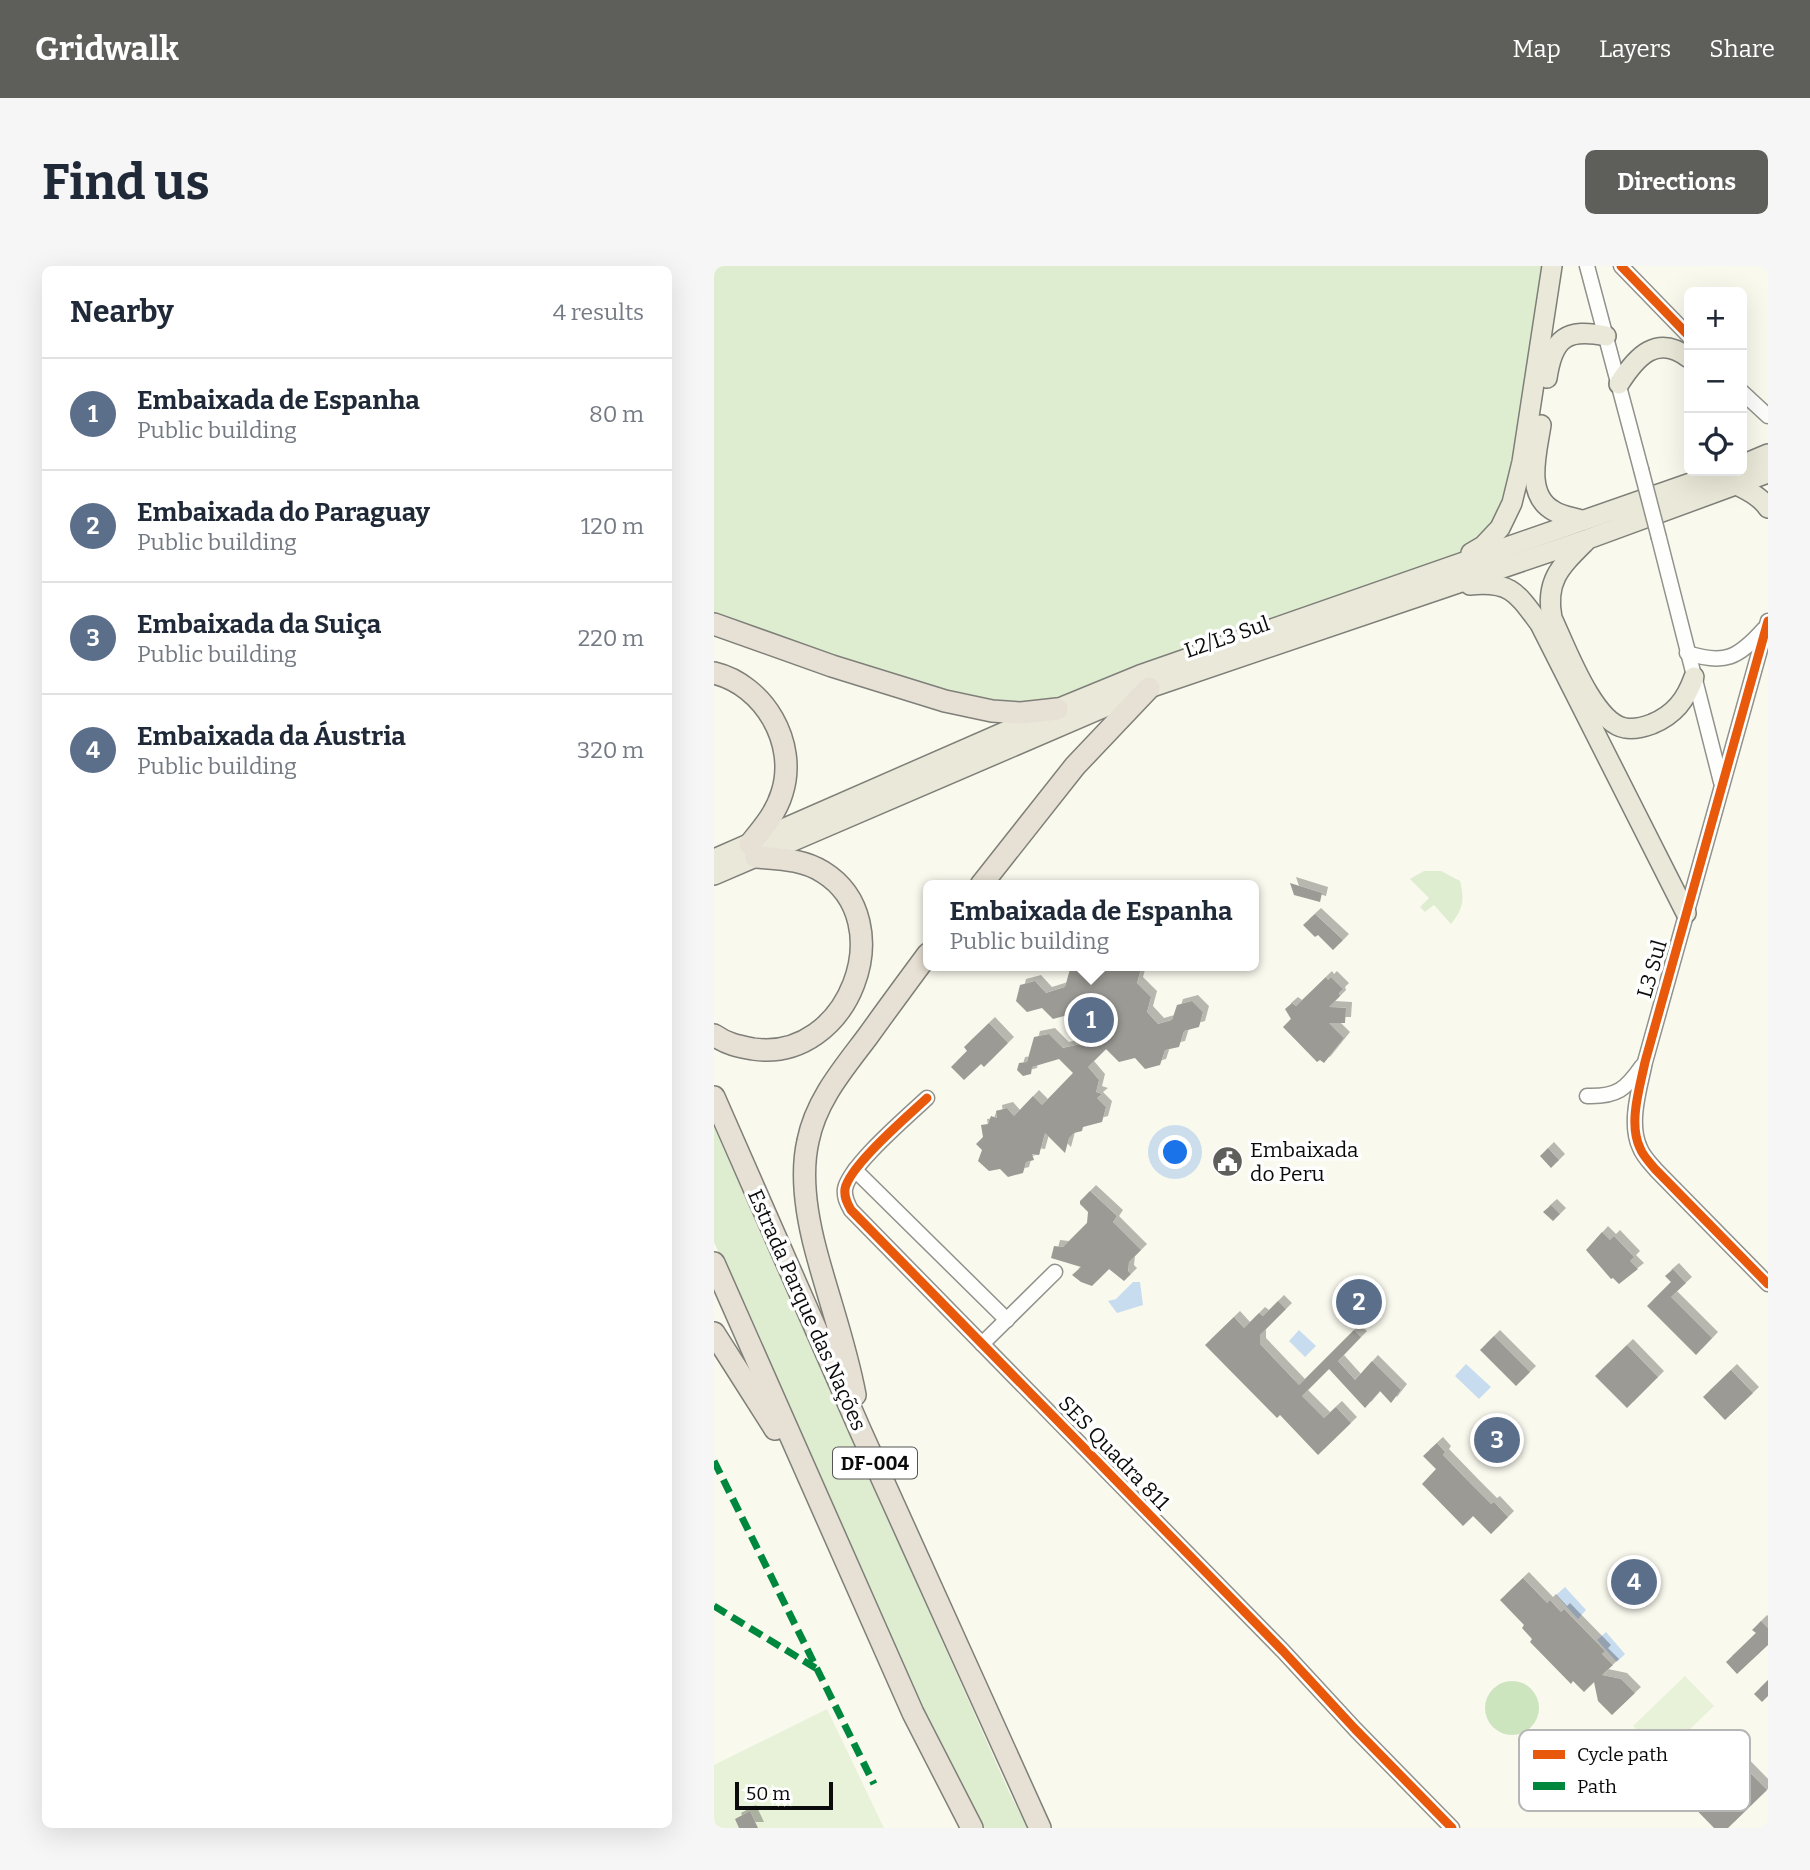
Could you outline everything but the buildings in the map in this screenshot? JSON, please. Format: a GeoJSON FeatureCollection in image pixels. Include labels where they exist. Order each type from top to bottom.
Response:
{"type":"FeatureCollection","features":[{"type":"Feature","properties":{"kind":"highway"},"geometry":{"type":"LineString","coordinates":[[714,624],[832,666],[945,701],[992,711],[1057,709]]}},
{"type":"Feature","properties":{"kind":"highway"},"geometry":{"type":"LineString","coordinates":[[714,673],[738,682],[761,701],[771,714],[783,746],[783,790],[753,850],[806,864],[835,881],[853,906],[861,941],[860,961],[853,987],[843,1008],[826,1027],[805,1042],[769,1051],[729,1045],[714,1035]]}},
{"type":"Feature","properties":{"kind":"highway"},"geometry":{"type":"LineString","coordinates":[[985,880],[1075,766],[1149,688]]}},
{"type":"Feature","properties":{"kind":"highway"},"geometry":{"type":"LineString","coordinates":[[861,1432],[852,1378],[816,1250],[806,1203],[805,1164],[808,1141],[816,1114],[831,1086],[923,961]]}},
{"type":"Feature","properties":{"kind":"highway","name":"Estrada Parque das Nações"},"geometry":{"type":"LineString","coordinates":[[714,1097],[861,1432],[1040,1828]]}},
{"type":"Feature","properties":{"kind":"highway","name":"DF-004"},"geometry":{"type":"LineString","coordinates":[[714,1262],[913,1713],[972,1828]]}},
{"type":"Feature","properties":{"kind":"highway"},"geometry":{"type":"LineString","coordinates":[[714,1333],[817,1499]]}},
{"type":"Feature","properties":{"kind":"main road"},"geometry":{"type":"LineString","coordinates":[[1453,566],[1483,546],[1500,528],[1512,503],[1522,462],[1552,266]]}},
{"type":"Feature","properties":{"kind":"main road"},"geometry":{"type":"LineString","coordinates":[[1581,520],[1555,512],[1543,503],[1536,487],[1535,467],[1552,354],[1559,341],[1570,334],[1587,332],[1606,336]]}},
{"type":"Feature","properties":{"kind":"main road"},"geometry":{"type":"LineString","coordinates":[[1619,384],[1630,366],[1645,352],[1657,347],[1669,347],[1684,354]]}},
{"type":"Feature","properties":{"kind":"main road"},"geometry":{"type":"LineString","coordinates":[[1747,462],[1768,454]]}},
{"type":"Feature","properties":{"kind":"main road","name":"L2/L3 Sul"},"geometry":{"type":"LineString","coordinates":[[714,875],[753,850],[1057,709],[1140,675],[1581,520],[1730,477],[1768,473]]}},
{"type":"Feature","properties":{"kind":"main road"},"geometry":{"type":"LineString","coordinates":[[1730,477],[1752,492],[1768,508]]}},
{"type":"Feature","properties":{"kind":"main road","name":"L2/L3 Sul"},"geometry":{"type":"LineString","coordinates":[[714,859],[753,850],[1149,688],[1588,539],[1730,477]]}},
{"type":"Feature","properties":{"kind":"main road"},"geometry":{"type":"LineString","coordinates":[[1588,539],[1555,577],[1550,586],[1549,602],[1552,618],[1598,709],[1611,722],[1625,729],[1642,728],[1664,719],[1679,706],[1694,677]]}},
{"type":"Feature","properties":{"kind":"main road"},"geometry":{"type":"LineString","coordinates":[[1448,586],[1487,583],[1506,586],[1522,599],[1540,624],[1686,913]]}},
{"type":"Feature","properties":{"kind":"street"},"geometry":{"type":"LineString","coordinates":[[1587,266],[1722,784]]}},
{"type":"Feature","properties":{"kind":"street"},"geometry":{"type":"LineString","coordinates":[[1620,266],[1684,331]]}},
{"type":"Feature","properties":{"kind":"street"},"geometry":{"type":"LineString","coordinates":[[1747,397],[1768,416]]}},
{"type":"Feature","properties":{"kind":"street"},"geometry":{"type":"LineString","coordinates":[[1687,653],[1715,660],[1728,658],[1750,644],[1767,623]]}},
{"type":"Feature","properties":{"kind":"street","name":"L3 Sul"},"geometry":{"type":"LineString","coordinates":[[1767,623],[1645,1062],[1636,1114],[1636,1140],[1656,1170],[1768,1284]]}},
{"type":"Feature","properties":{"kind":"street"},"geometry":{"type":"LineString","coordinates":[[1587,1096],[1605,1095],[1625,1088],[1645,1062]]}},
{"type":"Feature","properties":{"kind":"street","name":"SES Quadra 811"},"geometry":{"type":"LineString","coordinates":[[927,1098],[855,1170],[845,1185],[844,1196],[851,1210],[1452,1828]]}},
{"type":"Feature","properties":{"kind":"street"},"geometry":{"type":"LineString","coordinates":[[855,1170],[1007,1320]]}},
{"type":"Feature","properties":{"kind":"street"},"geometry":{"type":"LineString","coordinates":[[982,1344],[1055,1272]]}},
{"type":"Feature","properties":{"kind":"green space"},"geometry":{"type":"Polygon","coordinates":[[[714,266],[1545,266],[1518,470],[1483,546],[1057,709],[992,711],[714,623],[714,266]]]}},
{"type":"Feature","properties":{"kind":"green space"},"geometry":{"type":"Polygon","coordinates":[[[1424,871],[1441,871],[1460,881],[1462,904],[1451,924],[1434,905],[1425,912],[1420,907],[1429,898],[1410,879],[1424,871]]]}},
{"type":"Feature","properties":{"kind":"green space"},"geometry":{"type":"Polygon","coordinates":[[[714,1127],[1010,1794],[1028,1828],[984,1828],[888,1639],[714,1242],[714,1127]]]}},
{"type":"Feature","properties":{"kind":"green space"},"geometry":{"type":"Polygon","coordinates":[[[1685,1676],[1714,1706],[1689,1730],[1637,1730],[1633,1726],[1685,1676]]]}},
{"type":"Feature","properties":{"kind":"green space"},"geometry":{"type":"Polygon","coordinates":[[[1502,1683],[1522,1683],[1531,1689],[1537,1698],[1537,1718],[1531,1727],[1519,1730],[1519,1734],[1502,1733],[1493,1727],[1487,1718],[1487,1698],[1493,1689],[1502,1683]]]}},
{"type":"Feature","properties":{"kind":"green space"},"geometry":{"type":"Polygon","coordinates":[[[827,1709],[884,1828],[714,1828],[714,1765],[827,1709]]]}},
{"type":"Feature","properties":{"kind":"water"},"geometry":{"type":"Polygon","coordinates":[[[1133,1282],[1140,1282],[1143,1305],[1117,1313],[1108,1301],[1116,1299],[1133,1282]]]}},
{"type":"Feature","properties":{"kind":"water"},"geometry":{"type":"Polygon","coordinates":[[[1299,1330],[1316,1346],[1305,1357],[1289,1341],[1299,1330]]]}},
{"type":"Feature","properties":{"kind":"water"},"geometry":{"type":"Polygon","coordinates":[[[1466,1364],[1491,1387],[1479,1399],[1455,1376],[1466,1364]]]}},
{"type":"Feature","properties":{"kind":"water"},"geometry":{"type":"Polygon","coordinates":[[[1565,1587],[1586,1610],[1578,1619],[1556,1595],[1565,1587]]]}},
{"type":"Feature","properties":{"kind":"water"},"geometry":{"type":"Polygon","coordinates":[[[1606,1632],[1625,1654],[1617,1662],[1597,1640],[1606,1632]]]}},
{"type":"Feature","properties":{"kind":"marked path"},"geometry":{"type":"LineString","coordinates":[[714,1461],[874,1784]]}},
{"type":"Feature","properties":{"kind":"marked path"},"geometry":{"type":"LineString","coordinates":[[714,1606],[817,1669]]}},
{"type":"Feature","properties":{"kind":"cycle path"},"geometry":{"type":"LineString","coordinates":[[1621,266],[1684,331]]}},
{"type":"Feature","properties":{"kind":"cycle path"},"geometry":{"type":"LineString","coordinates":[[1768,621],[1645,1062],[1635,1116],[1637,1138],[1647,1159],[1768,1284]]}},
{"type":"Feature","properties":{"kind":"cycle path"},"geometry":{"type":"LineString","coordinates":[[927,1098],[880,1142],[849,1179],[845,1195],[851,1210],[1283,1651],[1452,1828]]}},
{"type":"Feature","properties":{"kind":"place","name":"Embaixada de Espanha"},"geometry":{"type":"Point","coordinates":[1091,1020]}},
{"type":"Feature","properties":{"kind":"place","name":"Embaixada do Peru"},"geometry":{"type":"Point","coordinates":[1227,1162]}},
{"type":"Feature","properties":{"kind":"place","name":"Embaixada do Paraguay"},"geometry":{"type":"Point","coordinates":[1359,1302]}},
{"type":"Feature","properties":{"kind":"place","name":"Embaixada da Suiça"},"geometry":{"type":"Point","coordinates":[1497,1440]}},
{"type":"Feature","properties":{"kind":"place","name":"Embaixada da Áustria"},"geometry":{"type":"Point","coordinates":[1634,1582]}}]}
